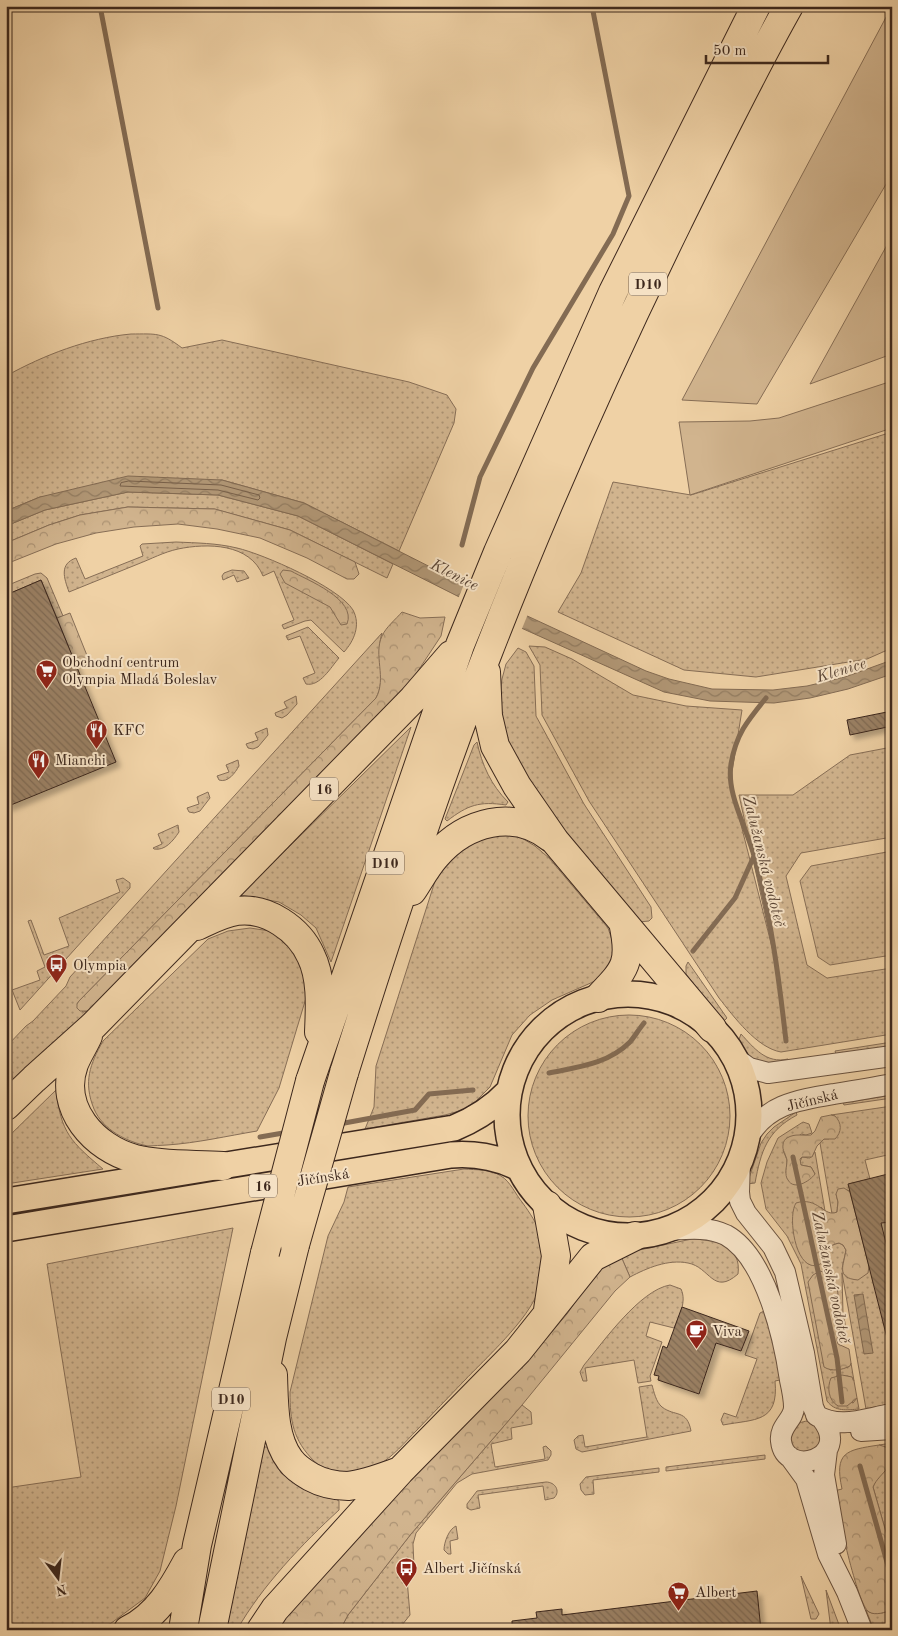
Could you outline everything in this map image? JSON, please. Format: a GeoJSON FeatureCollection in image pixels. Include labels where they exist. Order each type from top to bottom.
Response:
{"type":"FeatureCollection","features":[{"type":"Feature","properties":{"kind":"highway","name":"D10"},"geometry":{"type":"LineString","coordinates":[[183,1630],[196,1545],[265,1253],[310,1081],[460,645],[498,552],[613,292],[756,6]]}},
{"type":"Feature","properties":{"kind":"highway","name":"D10"},"geometry":{"type":"LineString","coordinates":[[212,1630],[272,1338],[295,1245],[344,1073],[386,938],[487,656],[577,438],[638,304],[709,159],[789,6]]}},
{"type":"Feature","properties":{"kind":"highway","name":"16"},"geometry":{"type":"LineString","coordinates":[[6,1106],[93,1026],[187,931],[412,700],[460,645]]}},
{"type":"Feature","properties":{"kind":"highway"},"geometry":{"type":"LineString","coordinates":[[487,656],[486,698],[495,746],[516,786],[555,840],[712,1028]]}},
{"type":"Feature","properties":{"kind":"highway"},"geometry":{"type":"LineString","coordinates":[[386,938],[410,892],[437,855],[453,840],[475,826],[497,822],[519,822],[538,829],[555,840]]}},
{"type":"Feature","properties":{"kind":"highway"},"geometry":{"type":"LineString","coordinates":[[187,931],[216,917],[237,911],[253,911],[279,921],[301,940],[312,956],[319,998],[318,1039],[310,1081]]}},
{"type":"Feature","properties":{"kind":"highway"},"geometry":{"type":"LineString","coordinates":[[598,998],[625,966],[628,943],[623,922]]}},
{"type":"Feature","properties":{"kind":"highway"},"geometry":{"type":"LineString","coordinates":[[93,1026],[74,1065],[71,1091],[72,1101],[79,1119],[94,1138],[134,1159],[222,1166]]}},
{"type":"Feature","properties":{"kind":"highway"},"geometry":{"type":"LineString","coordinates":[[546,1205],[556,1256],[548,1312]]}},
{"type":"Feature","properties":{"kind":"highway"},"geometry":{"type":"LineString","coordinates":[[261,1630],[275,1609],[400,1471],[518,1351],[593,1258],[635,1236]]}},
{"type":"Feature","properties":{"kind":"highway"},"geometry":{"type":"LineString","coordinates":[[272,1338],[274,1400],[277,1424],[281,1441],[290,1460],[304,1472],[321,1482],[347,1486],[371,1481],[400,1471]]}},
{"type":"Feature","properties":{"kind":"highway"},"geometry":{"type":"LineString","coordinates":[[128,1630],[155,1610],[173,1588],[196,1545]]}},
{"type":"Feature","properties":{"kind":"main road","name":"Jičínská"},"geometry":{"type":"LineString","coordinates":[[618,995],[659,999],[696,1015],[712,1028],[735,1058],[741,1071],[748,1099],[748,1127],[743,1151],[731,1179],[718,1196],[703,1210],[686,1221],[666,1230],[635,1236],[603,1234],[588,1229],[573,1223],[546,1205],[531,1188],[519,1168],[513,1154],[507,1122],[509,1091],[514,1074],[521,1059],[540,1032],[567,1011],[582,1003],[618,995]]}},
{"type":"Feature","properties":{"kind":"main road","name":"Jičínská"},"geometry":{"type":"LineString","coordinates":[[6,1201],[454,1128],[483,1114],[509,1091]]}},
{"type":"Feature","properties":{"kind":"main road","name":"Jičínská"},"geometry":{"type":"LineString","coordinates":[[6,1229],[451,1155],[464,1154],[492,1158],[519,1168]]}},
{"type":"Feature","properties":{"kind":"street","name":"Jičínská"},"geometry":{"type":"LineString","coordinates":[[735,1058],[749,1068],[768,1073],[892,1056]]}},
{"type":"Feature","properties":{"kind":"street","name":"Jičínská"},"geometry":{"type":"LineString","coordinates":[[743,1151],[751,1131],[758,1122],[787,1104],[812,1097],[892,1084]]}},
{"type":"Feature","properties":{"kind":"street"},"geometry":{"type":"LineString","coordinates":[[743,1151],[739,1192],[740,1201],[746,1213],[772,1247],[785,1272],[804,1353],[813,1406],[830,1430],[824,1475],[847,1592]]}},
{"type":"Feature","properties":{"kind":"street"},"geometry":{"type":"LineString","coordinates":[[666,1230],[714,1231],[737,1242],[751,1259],[775,1313],[787,1357],[794,1407],[790,1418],[782,1430],[780,1441],[806,1479],[828,1554],[847,1592],[862,1630]]}},
{"type":"Feature","properties":{"kind":"street"},"geometry":{"type":"LineString","coordinates":[[790,1418],[809,1412],[832,1422],[845,1423],[892,1414]]}},
{"type":"Feature","properties":{"kind":"street"},"geometry":{"type":"LineString","coordinates":[[790,1457],[795,1460],[809,1462],[817,1459],[837,1437],[866,1430],[892,1429]]}},
{"type":"Feature","properties":{"kind":"green space"},"geometry":{"type":"Polygon","coordinates":[[[892,6],[892,174],[757,404],[682,400],[892,6]]]}},
{"type":"Feature","properties":{"kind":"green space"},"geometry":{"type":"Polygon","coordinates":[[[892,236],[892,354],[810,384],[892,236]]]}},
{"type":"Feature","properties":{"kind":"green space"},"geometry":{"type":"Polygon","coordinates":[[[131,334],[158,335],[169,339],[182,348],[222,340],[409,382],[447,395],[456,409],[454,423],[399,551],[304,503],[222,480],[40,497],[6,511],[6,376],[36,361],[67,349],[99,339],[131,334]]]}},
{"type":"Feature","properties":{"kind":"green space"},"geometry":{"type":"Polygon","coordinates":[[[892,381],[892,428],[690,495],[679,422],[750,421],[779,418],[892,381]]]}},
{"type":"Feature","properties":{"kind":"green space"},"geometry":{"type":"Polygon","coordinates":[[[892,432],[892,648],[867,659],[756,677],[684,670],[558,612],[581,573],[613,482],[691,495],[892,432]]]}},
{"type":"Feature","properties":{"kind":"green space"},"geometry":{"type":"Polygon","coordinates":[[[128,492],[218,495],[298,516],[393,564],[387,578],[290,530],[214,509],[128,507],[80,515],[49,525],[6,543],[6,526],[45,510],[128,492]]]}},
{"type":"Feature","properties":{"kind":"green space"},"geometry":{"type":"Polygon","coordinates":[[[128,507],[215,509],[290,530],[355,562],[359,574],[354,579],[347,579],[307,558],[260,538],[217,529],[178,524],[134,527],[96,533],[56,544],[6,564],[6,543],[49,525],[80,515],[128,507]]]}},
{"type":"Feature","properties":{"kind":"green space"},"geometry":{"type":"Polygon","coordinates":[[[176,542],[214,544],[249,551],[300,573],[333,591],[353,610],[356,627],[351,643],[344,652],[311,620],[284,629],[282,625],[294,620],[274,571],[263,576],[257,565],[248,557],[238,551],[226,548],[202,546],[173,550],[69,592],[64,572],[67,564],[76,558],[85,579],[143,556],[140,546],[142,544],[176,542]]]}},
{"type":"Feature","properties":{"kind":"green space"},"geometry":{"type":"Polygon","coordinates":[[[232,570],[244,571],[249,578],[237,582],[234,575],[223,580],[222,576],[224,573],[232,570]]]}},
{"type":"Feature","properties":{"kind":"green space"},"geometry":{"type":"Polygon","coordinates":[[[283,570],[291,571],[329,591],[345,606],[348,615],[347,624],[341,625],[330,607],[285,583],[280,574],[283,570]]]}},
{"type":"Feature","properties":{"kind":"green space"},"geometry":{"type":"Polygon","coordinates":[[[41,573],[47,578],[63,616],[57,618],[41,580],[6,595],[6,586],[41,573]]]}},
{"type":"Feature","properties":{"kind":"green space"},"geometry":{"type":"Polygon","coordinates":[[[402,612],[420,618],[445,617],[441,636],[410,683],[88,1011],[80,1011],[77,1008],[79,1001],[376,698],[380,683],[379,651],[382,636],[402,612]]]}},
{"type":"Feature","properties":{"kind":"green space"},"geometry":{"type":"Polygon","coordinates":[[[70,613],[90,663],[77,668],[57,618],[70,613]]]}},
{"type":"Feature","properties":{"kind":"green space"},"geometry":{"type":"Polygon","coordinates":[[[308,627],[339,658],[325,676],[311,684],[306,684],[303,678],[315,673],[300,636],[288,640],[286,636],[308,627]]]}},
{"type":"Feature","properties":{"kind":"green space"},"geometry":{"type":"Polygon","coordinates":[[[382,633],[380,641],[381,682],[376,698],[79,1001],[77,1004],[83,1012],[88,1011],[9,1089],[12,1071],[6,1066],[6,1047],[66,986],[70,977],[382,633]]]}},
{"type":"Feature","properties":{"kind":"green space"},"geometry":{"type":"Polygon","coordinates":[[[529,646],[545,647],[572,659],[633,695],[686,706],[742,710],[732,772],[733,793],[773,951],[739,795],[793,795],[850,755],[892,747],[892,837],[801,853],[786,876],[807,965],[827,978],[892,968],[892,1034],[781,1052],[763,1045],[747,1031],[719,998],[589,801],[542,715],[540,665],[529,646]]]}},
{"type":"Feature","properties":{"kind":"green space"},"geometry":{"type":"Polygon","coordinates":[[[518,648],[526,652],[534,666],[536,716],[584,804],[651,907],[652,918],[649,921],[639,922],[565,833],[510,756],[499,701],[506,664],[518,648]]]}},
{"type":"Feature","properties":{"kind":"green space"},"geometry":{"type":"Polygon","coordinates":[[[296,696],[297,704],[287,715],[282,718],[276,716],[275,713],[287,708],[284,702],[296,696]]]}},
{"type":"Feature","properties":{"kind":"green space"},"geometry":{"type":"Polygon","coordinates":[[[411,727],[331,962],[316,928],[301,915],[279,902],[240,895],[411,727]]]}},
{"type":"Feature","properties":{"kind":"green space"},"geometry":{"type":"Polygon","coordinates":[[[267,728],[268,735],[258,747],[248,748],[246,744],[258,740],[255,733],[267,728]]]}},
{"type":"Feature","properties":{"kind":"green space"},"geometry":{"type":"Polygon","coordinates":[[[477,742],[488,774],[508,802],[506,805],[481,804],[474,806],[461,811],[447,821],[445,819],[474,745],[477,742]]]}},
{"type":"Feature","properties":{"kind":"green space"},"geometry":{"type":"Polygon","coordinates":[[[238,760],[239,766],[233,774],[228,779],[219,780],[217,776],[229,772],[226,765],[238,760]]]}},
{"type":"Feature","properties":{"kind":"green space"},"geometry":{"type":"Polygon","coordinates":[[[208,792],[210,798],[200,811],[189,812],[187,808],[199,804],[197,797],[208,792]]]}},
{"type":"Feature","properties":{"kind":"green space"},"geometry":{"type":"Polygon","coordinates":[[[178,825],[179,832],[168,845],[158,849],[153,848],[162,844],[158,834],[178,825]]]}},
{"type":"Feature","properties":{"kind":"green space"},"geometry":{"type":"Polygon","coordinates":[[[505,832],[520,837],[535,846],[549,858],[608,928],[613,943],[613,958],[606,972],[593,982],[552,1000],[530,1015],[512,1035],[490,1087],[476,1101],[463,1110],[365,1129],[374,1107],[376,1066],[436,878],[445,863],[470,841],[505,832]]]}},
{"type":"Feature","properties":{"kind":"green space"},"geometry":{"type":"Polygon","coordinates":[[[892,851],[892,955],[830,965],[818,957],[800,881],[811,866],[892,851]]]}},
{"type":"Feature","properties":{"kind":"green space"},"geometry":{"type":"Polygon","coordinates":[[[123,878],[130,883],[130,888],[20,1010],[12,990],[40,980],[37,971],[45,967],[28,921],[31,920],[44,955],[69,946],[59,918],[120,892],[116,880],[123,878]]]}},
{"type":"Feature","properties":{"kind":"green space"},"geometry":{"type":"Polygon","coordinates":[[[250,928],[270,931],[285,942],[298,956],[305,975],[306,998],[279,1088],[257,1131],[190,1143],[150,1146],[116,1134],[98,1116],[89,1090],[92,1066],[103,1041],[208,939],[228,931],[250,928]]]}},
{"type":"Feature","properties":{"kind":"green space"},"geometry":{"type":"Polygon","coordinates":[[[688,962],[727,1018],[723,1022],[686,974],[688,962]]]}},
{"type":"Feature","properties":{"kind":"green space"},"geometry":{"type":"Polygon","coordinates":[[[619,1015],[639,1015],[668,1022],[701,1044],[723,1077],[730,1106],[730,1126],[723,1155],[701,1188],[668,1210],[639,1217],[619,1217],[590,1210],[557,1188],[535,1155],[528,1126],[528,1106],[535,1077],[557,1044],[590,1022],[619,1015]]]}},
{"type":"Feature","properties":{"kind":"green space"},"geometry":{"type":"Polygon","coordinates":[[[741,1034],[761,1054],[773,1059],[788,1059],[789,1063],[772,1064],[760,1062],[750,1056],[738,1042],[741,1034]]]}},
{"type":"Feature","properties":{"kind":"green space"},"geometry":{"type":"Polygon","coordinates":[[[892,1042],[892,1046],[836,1054],[835,1051],[892,1042]]]}},
{"type":"Feature","properties":{"kind":"green space"},"geometry":{"type":"Polygon","coordinates":[[[6,1066],[13,1078],[11,1085],[6,1091],[6,1066]]]}},
{"type":"Feature","properties":{"kind":"green space"},"geometry":{"type":"Polygon","coordinates":[[[56,1090],[61,1117],[69,1136],[103,1169],[6,1184],[6,1139],[56,1090]]]}},
{"type":"Feature","properties":{"kind":"green space"},"geometry":{"type":"Polygon","coordinates":[[[892,1095],[892,1098],[844,1105],[843,1103],[892,1095]]]}},
{"type":"Feature","properties":{"kind":"green space"},"geometry":{"type":"Polygon","coordinates":[[[892,1106],[892,1154],[865,1160],[870,1179],[849,1184],[850,1192],[848,1190],[836,1194],[838,1202],[837,1212],[832,1214],[820,1143],[824,1139],[829,1139],[835,1116],[831,1115],[892,1106]]]}},
{"type":"Feature","properties":{"kind":"green space"},"geometry":{"type":"Polygon","coordinates":[[[796,1112],[797,1115],[787,1121],[772,1135],[763,1152],[755,1183],[747,1184],[761,1143],[767,1134],[796,1112]]]}},
{"type":"Feature","properties":{"kind":"green space"},"geometry":{"type":"Polygon","coordinates":[[[835,1116],[840,1125],[837,1136],[835,1139],[824,1139],[817,1146],[812,1157],[802,1157],[800,1159],[801,1165],[811,1167],[815,1174],[802,1184],[794,1185],[786,1176],[787,1160],[783,1147],[784,1141],[793,1136],[811,1135],[815,1131],[821,1117],[835,1116]]]}},
{"type":"Feature","properties":{"kind":"green space"},"geometry":{"type":"Polygon","coordinates":[[[803,1122],[809,1124],[812,1133],[801,1134],[783,1150],[787,1160],[786,1173],[815,1174],[811,1167],[801,1165],[800,1162],[802,1157],[810,1158],[815,1152],[825,1211],[821,1207],[821,1264],[827,1259],[829,1248],[839,1243],[846,1250],[842,1269],[845,1275],[869,1266],[892,1336],[892,1403],[866,1409],[842,1273],[843,1314],[837,1307],[837,1288],[829,1274],[830,1370],[848,1367],[851,1363],[854,1381],[848,1376],[836,1376],[853,1403],[857,1398],[859,1409],[837,1409],[827,1401],[801,1264],[787,1236],[766,1209],[761,1183],[767,1162],[778,1138],[803,1122]]]}},
{"type":"Feature","properties":{"kind":"green space"},"geometry":{"type":"Polygon","coordinates":[[[464,1169],[488,1171],[504,1178],[528,1211],[540,1233],[542,1249],[538,1291],[526,1314],[506,1338],[389,1458],[378,1465],[362,1471],[345,1473],[329,1470],[314,1461],[297,1438],[292,1421],[290,1392],[328,1236],[344,1202],[348,1187],[464,1169]]]}},
{"type":"Feature","properties":{"kind":"green space"},"geometry":{"type":"Polygon","coordinates":[[[251,1170],[248,1181],[6,1220],[6,1210],[251,1170]]]}},
{"type":"Feature","properties":{"kind":"green space"},"geometry":{"type":"Polygon","coordinates":[[[844,1188],[850,1192],[869,1266],[868,1273],[858,1280],[846,1277],[844,1274],[843,1266],[846,1250],[843,1245],[839,1243],[831,1246],[828,1250],[827,1259],[817,1265],[809,1264],[802,1258],[794,1235],[793,1211],[796,1203],[810,1202],[828,1212],[837,1212],[838,1202],[836,1194],[838,1189],[844,1188]]]}},
{"type":"Feature","properties":{"kind":"green space"},"geometry":{"type":"Polygon","coordinates":[[[233,1228],[176,1506],[160,1571],[145,1598],[110,1624],[88,1630],[36,1630],[6,1627],[6,1488],[81,1477],[47,1264],[233,1228]]]}},
{"type":"Feature","properties":{"kind":"green space"},"geometry":{"type":"Polygon","coordinates":[[[692,1239],[717,1243],[731,1250],[736,1256],[738,1274],[730,1280],[717,1281],[695,1266],[688,1263],[673,1262],[665,1263],[630,1277],[620,1254],[692,1239]]]}},
{"type":"Feature","properties":{"kind":"green space"},"geometry":{"type":"Polygon","coordinates":[[[620,1254],[630,1277],[615,1291],[522,1405],[411,1534],[348,1615],[340,1630],[269,1630],[295,1596],[538,1348],[578,1298],[589,1273],[620,1254]]]}},
{"type":"Feature","properties":{"kind":"green space"},"geometry":{"type":"Polygon","coordinates":[[[820,1271],[829,1274],[835,1284],[838,1293],[837,1307],[845,1322],[844,1330],[838,1336],[837,1341],[838,1344],[849,1349],[851,1363],[850,1366],[840,1369],[830,1370],[824,1367],[808,1282],[813,1275],[820,1271]]]}},
{"type":"Feature","properties":{"kind":"green space"},"geometry":{"type":"Polygon","coordinates":[[[670,1285],[681,1289],[683,1304],[674,1328],[650,1322],[646,1336],[662,1342],[650,1376],[651,1381],[638,1383],[634,1360],[585,1368],[587,1381],[583,1381],[580,1372],[612,1330],[647,1296],[670,1285]]]}},
{"type":"Feature","properties":{"kind":"green space"},"geometry":{"type":"Polygon","coordinates":[[[764,1311],[770,1315],[780,1380],[775,1381],[773,1405],[769,1412],[755,1420],[723,1425],[721,1420],[724,1413],[736,1417],[757,1359],[745,1355],[760,1313],[764,1311]]]}},
{"type":"Feature","properties":{"kind":"green space"},"geometry":{"type":"Polygon","coordinates":[[[842,1375],[852,1377],[857,1398],[847,1406],[838,1406],[832,1400],[829,1393],[831,1378],[842,1375]]]}},
{"type":"Feature","properties":{"kind":"green space"},"geometry":{"type":"Polygon","coordinates":[[[652,1385],[660,1405],[687,1419],[691,1431],[582,1452],[576,1449],[574,1440],[578,1436],[583,1435],[585,1447],[647,1437],[639,1387],[652,1385]]]}},
{"type":"Feature","properties":{"kind":"green space"},"geometry":{"type":"Polygon","coordinates":[[[522,1405],[531,1412],[532,1424],[511,1428],[512,1439],[491,1444],[495,1467],[545,1459],[543,1447],[546,1446],[551,1451],[548,1460],[472,1474],[457,1483],[416,1533],[413,1544],[414,1566],[406,1567],[410,1615],[398,1630],[340,1630],[348,1615],[411,1534],[522,1405]]]}},
{"type":"Feature","properties":{"kind":"green space"},"geometry":{"type":"Polygon","coordinates":[[[808,1421],[821,1431],[820,1447],[801,1454],[790,1444],[791,1435],[796,1425],[808,1421]]]}},
{"type":"Feature","properties":{"kind":"green space"},"geometry":{"type":"Polygon","coordinates":[[[892,1443],[892,1553],[873,1487],[882,1446],[879,1445],[892,1443]]]}},
{"type":"Feature","properties":{"kind":"green space"},"geometry":{"type":"Polygon","coordinates":[[[879,1445],[886,1447],[890,1460],[887,1469],[873,1487],[892,1553],[892,1610],[875,1614],[869,1612],[864,1606],[853,1575],[834,1491],[842,1489],[840,1467],[841,1460],[845,1455],[851,1451],[879,1445]]]}},
{"type":"Feature","properties":{"kind":"green space"},"geometry":{"type":"Polygon","coordinates":[[[264,1447],[268,1447],[281,1473],[301,1488],[339,1501],[339,1510],[311,1537],[270,1582],[237,1630],[226,1630],[264,1447]]]}},
{"type":"Feature","properties":{"kind":"green space"},"geometry":{"type":"Polygon","coordinates":[[[765,1455],[765,1459],[666,1471],[666,1467],[765,1455]]]}},
{"type":"Feature","properties":{"kind":"green space"},"geometry":{"type":"Polygon","coordinates":[[[659,1468],[659,1472],[593,1480],[594,1494],[585,1495],[581,1490],[580,1484],[586,1477],[659,1468]]]}},
{"type":"Feature","properties":{"kind":"green space"},"geometry":{"type":"Polygon","coordinates":[[[546,1482],[556,1487],[557,1493],[554,1498],[545,1500],[543,1486],[478,1495],[480,1508],[471,1510],[467,1508],[467,1504],[477,1491],[546,1482]]]}},
{"type":"Feature","properties":{"kind":"green space"},"geometry":{"type":"Polygon","coordinates":[[[456,1526],[458,1539],[450,1541],[451,1554],[448,1554],[444,1550],[447,1536],[456,1526]]]}},
{"type":"Feature","properties":{"kind":"green space"},"geometry":{"type":"Polygon","coordinates":[[[801,1576],[819,1614],[816,1619],[811,1619],[801,1576]]]}},
{"type":"Feature","properties":{"kind":"green space"},"geometry":{"type":"Polygon","coordinates":[[[826,1590],[841,1630],[831,1630],[826,1590]]]}},
{"type":"Feature","properties":{"kind":"green space"},"geometry":{"type":"Polygon","coordinates":[[[866,1610],[881,1613],[892,1610],[892,1630],[874,1630],[866,1610]]]}},
{"type":"Feature","properties":{"kind":"water","name":"Klenice"},"geometry":{"type":"Polygon","coordinates":[[[128,476],[222,480],[304,503],[523,614],[646,671],[669,679],[712,689],[773,690],[807,686],[845,677],[892,660],[892,674],[848,689],[810,698],[774,703],[710,701],[664,692],[519,627],[298,516],[218,495],[128,492],[45,510],[6,526],[6,511],[40,497],[128,476]]]}},
{"type":"Feature","properties":{"kind":"water"},"geometry":{"type":"Polygon","coordinates":[[[863,1294],[873,1353],[864,1354],[854,1295],[863,1294]]]}},
{"type":"Feature","properties":{"kind":"pier"},"geometry":{"type":"Polygon","coordinates":[[[465,582],[528,614],[521,631],[458,599],[465,582]]]}},
{"type":"Feature","properties":{"kind":"building","name":"Obchodní centrum Olympia Mladá Boleslav"},"geometry":{"type":"Polygon","coordinates":[[[41,580],[116,762],[6,807],[6,595],[41,580]]]}},
{"type":"Feature","properties":{"kind":"building"},"geometry":{"type":"Polygon","coordinates":[[[892,711],[892,726],[850,735],[847,720],[892,711]]]}},
{"type":"Feature","properties":{"kind":"building"},"geometry":{"type":"Polygon","coordinates":[[[892,1173],[892,1222],[881,1223],[892,1267],[892,1337],[887,1338],[848,1184],[892,1173]]]}},
{"type":"Feature","properties":{"kind":"building"},"geometry":{"type":"Polygon","coordinates":[[[682,1307],[749,1331],[741,1351],[716,1343],[699,1394],[658,1380],[659,1376],[654,1375],[663,1346],[667,1348],[682,1307]]]}},
{"type":"Feature","properties":{"kind":"building","name":"Albert"},"geometry":{"type":"Polygon","coordinates":[[[757,1591],[761,1630],[512,1630],[512,1621],[537,1618],[536,1612],[562,1609],[562,1615],[757,1591]]]}},
{"type":"Feature","properties":{"kind":"waterway"},"geometry":{"type":"LineString","coordinates":[[100,6],[158,308]]}},
{"type":"Feature","properties":{"kind":"waterway"},"geometry":{"type":"LineString","coordinates":[[462,545],[480,477],[533,368],[613,234],[629,196],[592,6]]}},
{"type":"Feature","properties":{"kind":"waterway","name":"Zalužanská vodoteč"},"geometry":{"type":"LineString","coordinates":[[766,698],[748,721],[736,744],[730,775],[734,799],[751,845],[770,925],[786,1041]]}},
{"type":"Feature","properties":{"kind":"waterway"},"geometry":{"type":"LineString","coordinates":[[693,951],[735,898],[754,856]]}},
{"type":"Feature","properties":{"kind":"waterway"},"geometry":{"type":"LineString","coordinates":[[549,1073],[592,1064],[612,1055],[630,1042],[644,1023]]}},
{"type":"Feature","properties":{"kind":"waterway"},"geometry":{"type":"LineString","coordinates":[[339,1124],[415,1110],[429,1094],[473,1090]]}},
{"type":"Feature","properties":{"kind":"waterway"},"geometry":{"type":"LineString","coordinates":[[260,1137],[289,1132]]}},
{"type":"Feature","properties":{"kind":"waterway","name":"Zalužanská vodoteč"},"geometry":{"type":"LineString","coordinates":[[793,1157],[837,1358],[842,1402]]}},
{"type":"Feature","properties":{"kind":"waterway","name":"Zalužanská vodoteč"},"geometry":{"type":"LineString","coordinates":[[860,1466],[892,1580]]}},
{"type":"Feature","properties":{"kind":"place","name":"Obchodní centrum Olympia Mladá Boleslav"},"geometry":{"type":"Point","coordinates":[46,690]}},
{"type":"Feature","properties":{"kind":"place","name":"KFC"},"geometry":{"type":"Point","coordinates":[97,749]}},
{"type":"Feature","properties":{"kind":"place","name":"Mianchi"},"geometry":{"type":"Point","coordinates":[39,779]}},
{"type":"Feature","properties":{"kind":"place","name":"Olympia"},"geometry":{"type":"Point","coordinates":[57,984]}},
{"type":"Feature","properties":{"kind":"place","name":"Viva"},"geometry":{"type":"Point","coordinates":[696,1350]}},
{"type":"Feature","properties":{"kind":"place","name":"Albert Jičínská"},"geometry":{"type":"Point","coordinates":[407,1587]}},
{"type":"Feature","properties":{"kind":"place","name":"Albert"},"geometry":{"type":"Point","coordinates":[679,1611]}}]}
